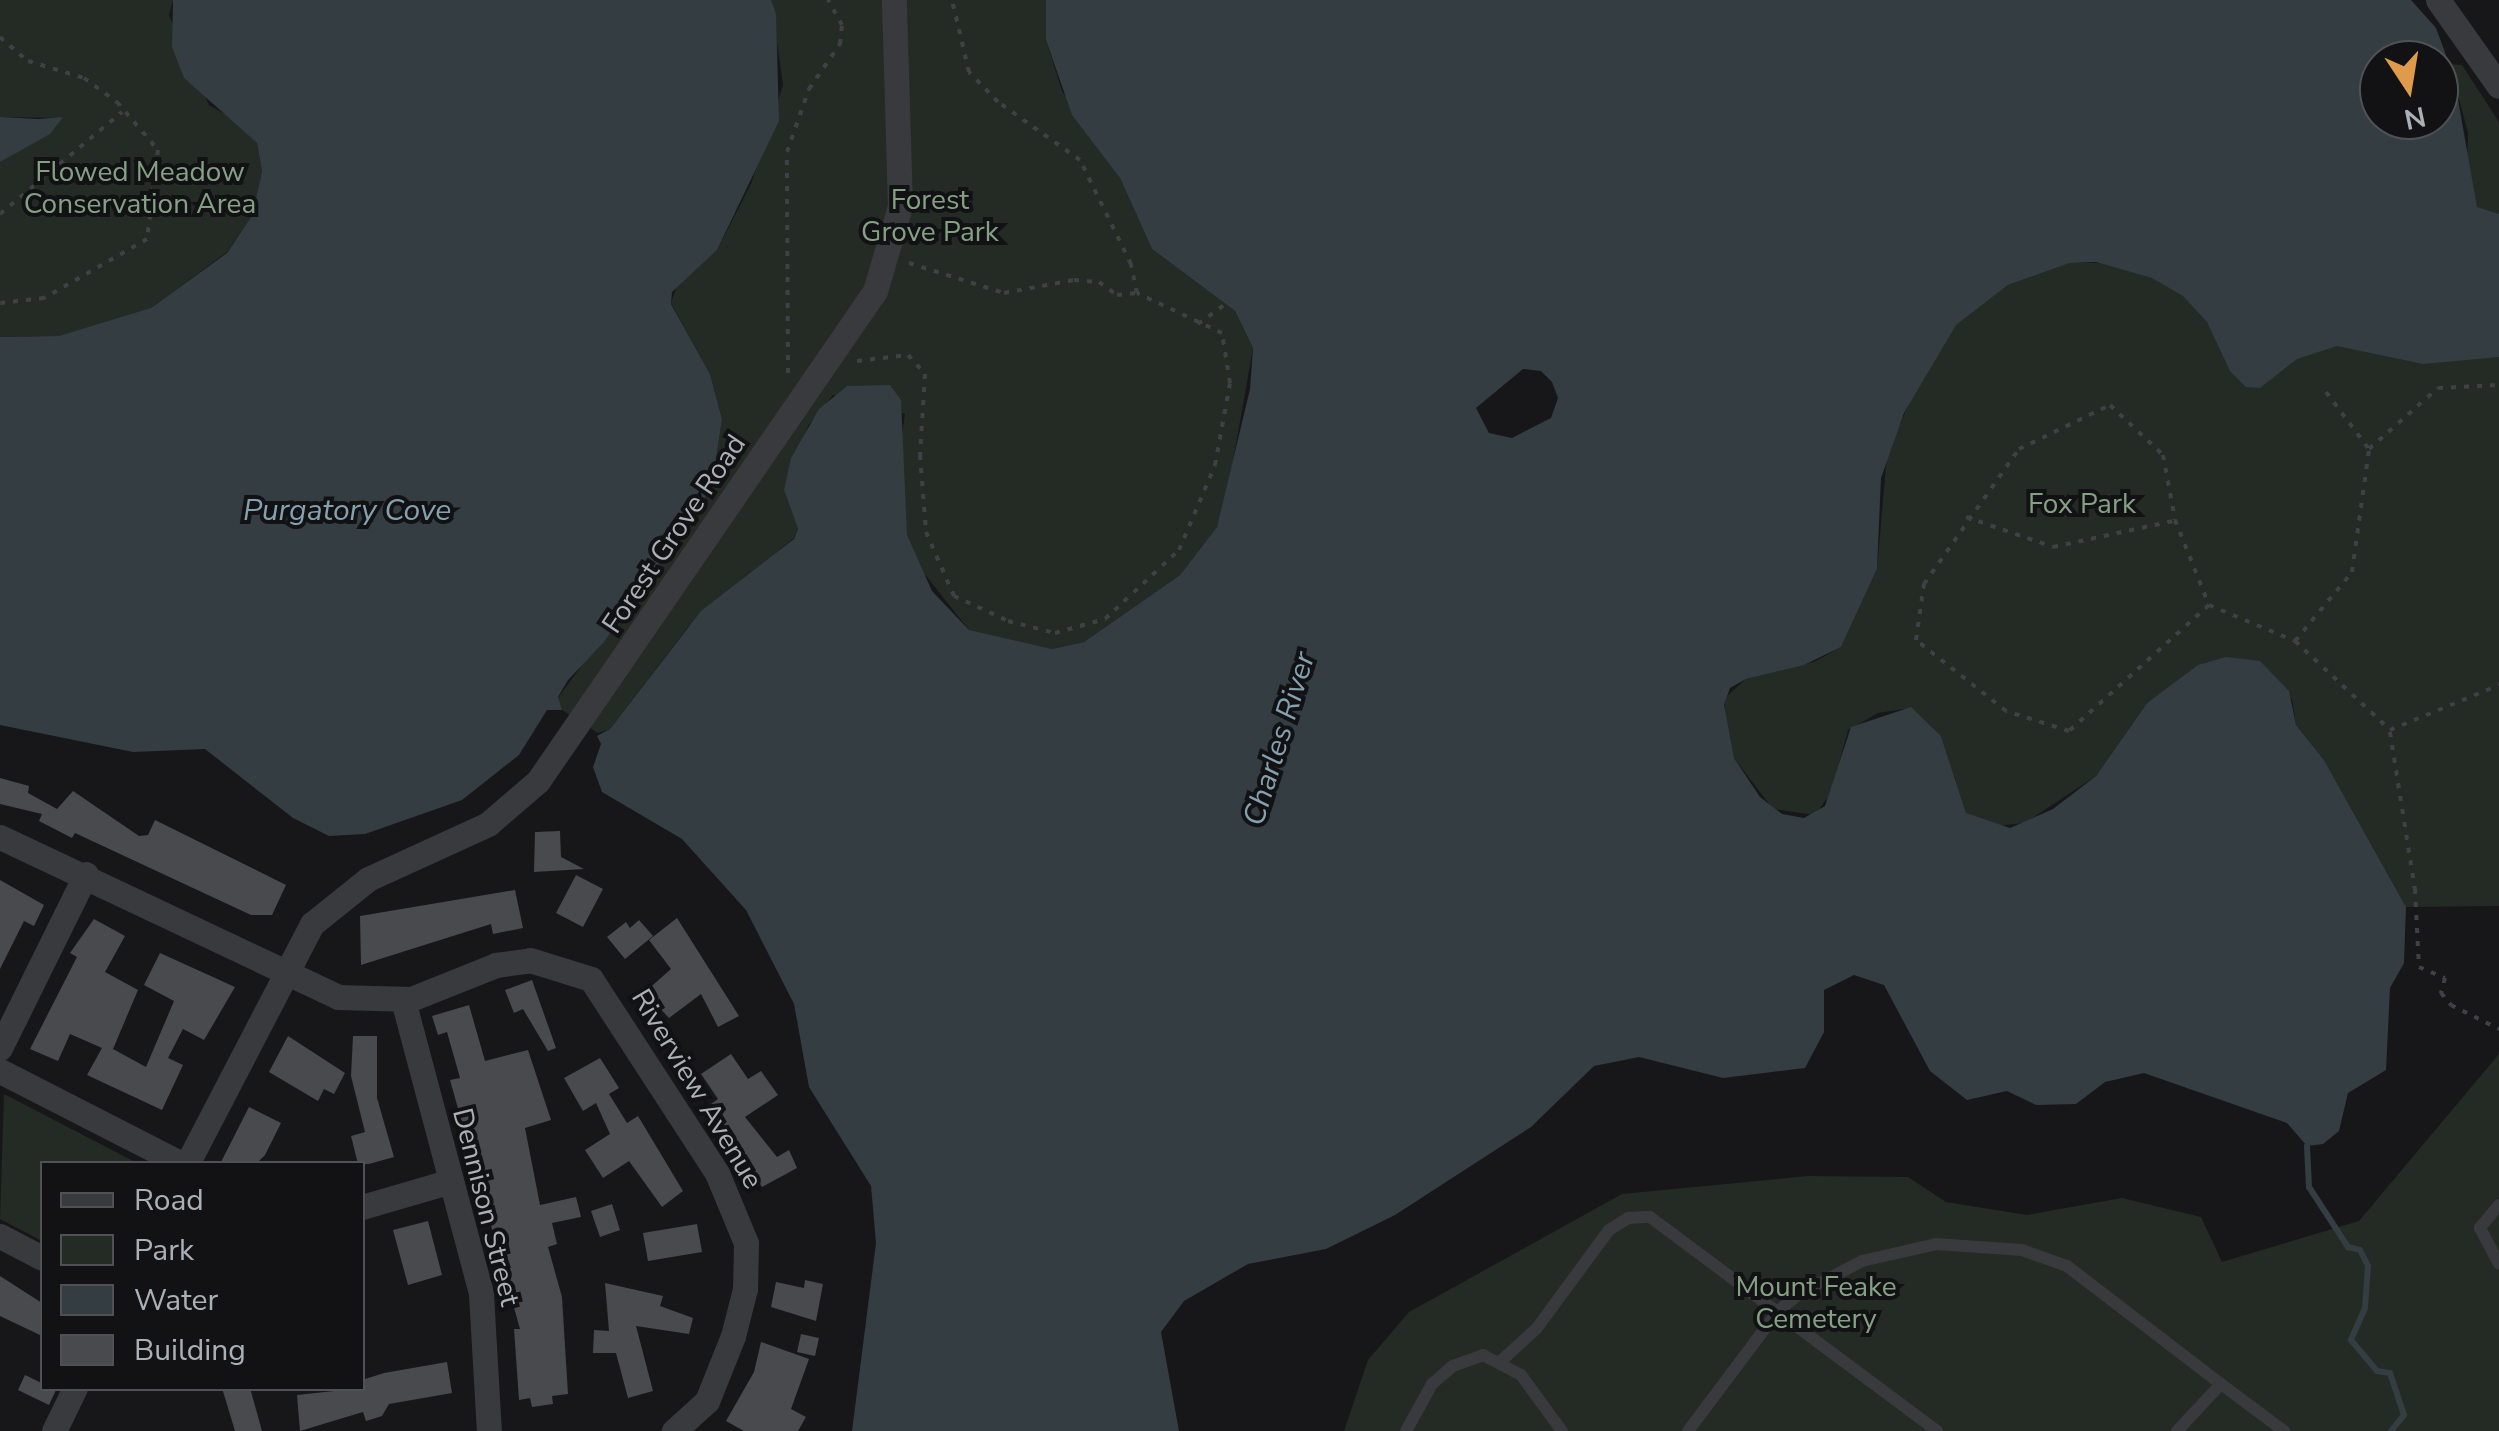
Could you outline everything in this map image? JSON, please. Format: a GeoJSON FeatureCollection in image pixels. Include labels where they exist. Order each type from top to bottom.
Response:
{"type":"FeatureCollection","features":[{"type":"Feature","properties":{"kind":"street","name":"Forest Grove Road"},"geometry":{"type":"LineString","coordinates":[[187,1161],[304,934],[343,895],[466,836],[538,781],[791,416],[889,260],[903,148],[894,0]]}},
{"type":"Feature","properties":{"kind":"street"},"geometry":{"type":"LineString","coordinates":[[2438,0],[2499,86]]}},
{"type":"Feature","properties":{"kind":"street","name":"Riverview Avenue"},"geometry":{"type":"LineString","coordinates":[[0,838],[86,874],[282,974],[348,1000],[403,1000],[496,966],[541,960],[591,979],[619,1016],[726,1189],[746,1243],[745,1289],[733,1336],[706,1401],[674,1431]]}},
{"type":"Feature","properties":{"kind":"street"},"geometry":{"type":"LineString","coordinates":[[0,1048],[86,874]]}},
{"type":"Feature","properties":{"kind":"street","name":"Dennison Street"},"geometry":{"type":"LineString","coordinates":[[403,1000],[484,1313],[490,1431]]}},
{"type":"Feature","properties":{"kind":"street"},"geometry":{"type":"LineString","coordinates":[[0,1070],[179,1161]]}},
{"type":"Feature","properties":{"kind":"street"},"geometry":{"type":"LineString","coordinates":[[365,1206],[451,1182]]}},
{"type":"Feature","properties":{"kind":"street"},"geometry":{"type":"LineString","coordinates":[[0,1236],[40,1257]]}},
{"type":"Feature","properties":{"kind":"street"},"geometry":{"type":"LineString","coordinates":[[54,1431],[74,1391]]}},
{"type":"Feature","properties":{"kind":"lane"},"geometry":{"type":"LineString","coordinates":[[2499,1205],[2480,1228],[2499,1263]]}},
{"type":"Feature","properties":{"kind":"lane"},"geometry":{"type":"LineString","coordinates":[[1502,1360],[1537,1328],[1609,1230],[1628,1218],[1662,1224],[1937,1431]]}},
{"type":"Feature","properties":{"kind":"lane"},"geometry":{"type":"LineString","coordinates":[[1688,1431],[1778,1311],[1830,1275],[1880,1255],[1936,1244],[2003,1247],[2049,1258],[2087,1278],[2284,1431]]}},
{"type":"Feature","properties":{"kind":"lane"},"geometry":{"type":"LineString","coordinates":[[1406,1431],[1423,1394],[1453,1366],[1474,1356],[1502,1360],[1530,1385],[1562,1431]]}},
{"type":"Feature","properties":{"kind":"lane"},"geometry":{"type":"LineString","coordinates":[[2177,1431],[2221,1384]]}},
{"type":"Feature","properties":{"kind":"path"},"geometry":{"type":"LineString","coordinates":[[791,416],[787,152],[809,89],[840,44],[842,24],[828,0]]}},
{"type":"Feature","properties":{"kind":"path"},"geometry":{"type":"LineString","coordinates":[[952,0],[969,72],[998,102],[1080,160],[1132,264],[1137,293]]}},
{"type":"Feature","properties":{"kind":"path"},"geometry":{"type":"LineString","coordinates":[[0,36],[28,61],[84,78],[123,110],[158,150],[147,238],[44,298],[0,304]]}},
{"type":"Feature","properties":{"kind":"path"},"geometry":{"type":"LineString","coordinates":[[0,214],[112,127],[123,110]]}},
{"type":"Feature","properties":{"kind":"path"},"geometry":{"type":"LineString","coordinates":[[820,372],[908,355],[925,374],[928,394],[920,455],[926,532],[954,596],[1008,621],[1055,633],[1106,619],[1179,550],[1216,465],[1230,383],[1222,333],[1137,293],[1116,294],[1099,282],[1074,280],[1004,292],[937,268],[889,260]]}},
{"type":"Feature","properties":{"kind":"path"},"geometry":{"type":"LineString","coordinates":[[1198,324],[1224,305]]}},
{"type":"Feature","properties":{"kind":"path"},"geometry":{"type":"LineString","coordinates":[[2295,641],[2352,572],[2369,449],[2438,388],[2499,385]]}},
{"type":"Feature","properties":{"kind":"path"},"geometry":{"type":"LineString","coordinates":[[2326,392],[2369,449]]}},
{"type":"Feature","properties":{"kind":"path"},"geometry":{"type":"LineString","coordinates":[[2209,605],[2069,730],[2006,711],[1916,640],[1924,584],[1966,517],[2019,449],[2110,405],[2163,456],[2175,520],[2209,605],[2295,641],[2390,730],[2416,889],[2419,967],[2445,978],[2440,993],[2451,1005],[2499,1029]]}},
{"type":"Feature","properties":{"kind":"path"},"geometry":{"type":"LineString","coordinates":[[1966,517],[2053,548],[2175,520]]}},
{"type":"Feature","properties":{"kind":"path"},"geometry":{"type":"LineString","coordinates":[[2390,730],[2499,685]]}},
{"type":"Feature","properties":{"kind":"green space","name":"Flowed Meadow Conservation Area"},"geometry":{"type":"Polygon","coordinates":[[[0,0],[173,0],[169,15],[209,105],[239,122],[257,143],[262,171],[252,217],[227,252],[151,308],[113,324],[59,336],[0,337],[0,162],[61,118],[0,117],[0,0]]]}},
{"type":"Feature","properties":{"kind":"green space","name":"Forest Grove Park"},"geometry":{"type":"Polygon","coordinates":[[[771,0],[1046,0],[1046,40],[1062,91],[1120,178],[1152,249],[1235,311],[1253,348],[1227,495],[1217,527],[1180,575],[1084,642],[1052,649],[992,637],[969,630],[919,567],[907,535],[899,454],[905,414],[833,395],[808,426],[784,490],[798,529],[794,538],[688,627],[610,729],[598,733],[562,710],[558,698],[712,487],[722,419],[710,374],[671,303],[678,283],[717,250],[751,184],[783,85],[771,0]]]}},
{"type":"Feature","properties":{"kind":"green space","name":"Fox Park"},"geometry":{"type":"Polygon","coordinates":[[[2459,65],[2499,122],[2499,906],[2406,907],[2324,760],[2296,725],[2292,699],[2206,662],[2147,703],[2096,776],[2025,823],[1997,826],[1966,813],[1941,736],[1911,708],[1878,713],[1848,730],[1831,793],[1815,815],[1773,809],[1734,758],[1723,717],[1726,697],[1746,679],[1814,662],[1841,647],[1877,569],[1887,454],[1921,376],[1956,324],[2008,285],[2070,263],[2104,263],[2359,75],[2359,140],[2451,140],[2467,167],[2468,133],[2459,98],[2459,65]]]}},
{"type":"Feature","properties":{"kind":"green space","name":"Mount Feake Cemetery"},"geometry":{"type":"Polygon","coordinates":[[[2499,1054],[2499,1431],[1344,1431],[1368,1360],[1409,1312],[1622,1194],[1808,1176],[1908,1177],[1946,1202],[2027,1215],[2122,1198],[2201,1217],[2222,1262],[2359,1221],[2499,1054]]]}},
{"type":"Feature","properties":{"kind":"green space"},"geometry":{"type":"Polygon","coordinates":[[[4,1094],[133,1161],[40,1161],[40,1240],[0,1219],[4,1094]]]}},
{"type":"Feature","properties":{"kind":"water","name":"Purgatory Cove"},"geometry":{"type":"Polygon","coordinates":[[[173,0],[771,0],[776,14],[779,121],[717,250],[672,292],[671,304],[710,374],[722,419],[712,487],[604,642],[568,680],[558,697],[562,710],[547,710],[519,755],[462,800],[365,834],[329,836],[293,818],[205,749],[133,752],[0,725],[0,337],[59,336],[151,308],[227,253],[252,216],[262,171],[257,143],[184,78],[172,47],[173,0]]]}},
{"type":"Feature","properties":{"kind":"water","name":"Charles River"},"geometry":{"type":"Polygon","coordinates":[[[1046,0],[2411,0],[2436,28],[2440,40],[2359,40],[2359,140],[2459,140],[2459,105],[2477,207],[2499,214],[2499,357],[2423,364],[2337,346],[2297,359],[2260,388],[2246,387],[2230,371],[2207,322],[2183,296],[2152,278],[2096,262],[2070,263],[2008,285],[1956,325],[1904,413],[1881,478],[1877,569],[1841,647],[1804,665],[1746,679],[1730,688],[1724,705],[1734,758],[1760,797],[1782,814],[1804,818],[1825,806],[1851,727],[1911,707],[1941,736],[1966,813],[2010,828],[2053,809],[2096,776],[2147,703],[2198,665],[2226,657],[2260,661],[2289,691],[2296,725],[2324,760],[2406,907],[2404,963],[2390,988],[2386,1070],[2348,1093],[2339,1131],[2323,1144],[2307,1146],[2287,1123],[2144,1073],[2105,1082],[2076,1104],[2036,1105],[2007,1091],[1967,1100],[1930,1071],[1884,985],[1854,975],[1824,990],[1824,1032],[1805,1068],[1723,1078],[1639,1057],[1594,1066],[1531,1127],[1395,1215],[1326,1249],[1248,1264],[1184,1301],[1161,1332],[1179,1431],[852,1431],[876,1243],[871,1186],[809,1087],[794,1004],[746,910],[682,839],[602,792],[593,767],[601,744],[597,736],[610,729],[701,611],[794,539],[798,529],[784,490],[791,458],[819,409],[847,386],[890,385],[901,400],[907,535],[932,591],[969,630],[1052,649],[1084,642],[1180,575],[1217,527],[1250,389],[1253,348],[1235,311],[1152,249],[1120,178],[1072,115],[1046,40],[1046,0]],[[1523,369],[1476,408],[1489,433],[1512,438],[1551,418],[1558,398],[1552,382],[1541,371],[1523,369]]]}},
{"type":"Feature","properties":{"kind":"water"},"geometry":{"type":"Polygon","coordinates":[[[0,117],[63,117],[50,134],[0,162],[0,117]]]}},
{"type":"Feature","properties":{"kind":"building"},"geometry":{"type":"Polygon","coordinates":[[[0,778],[29,786],[28,793],[57,809],[73,791],[139,836],[148,835],[155,820],[286,885],[272,915],[251,915],[75,833],[72,838],[39,821],[42,814],[0,804],[0,778]]]}},
{"type":"Feature","properties":{"kind":"building"},"geometry":{"type":"Polygon","coordinates":[[[560,831],[561,857],[584,869],[534,872],[535,832],[560,831]]]}},
{"type":"Feature","properties":{"kind":"building"},"geometry":{"type":"Polygon","coordinates":[[[576,875],[603,889],[583,927],[556,913],[576,875]]]}},
{"type":"Feature","properties":{"kind":"building"},"geometry":{"type":"Polygon","coordinates":[[[0,880],[44,905],[34,926],[24,921],[0,969],[0,880]]]}},
{"type":"Feature","properties":{"kind":"building"},"geometry":{"type":"Polygon","coordinates":[[[515,890],[523,928],[493,934],[491,924],[361,965],[360,916],[515,890]]]}},
{"type":"Feature","properties":{"kind":"building"},"geometry":{"type":"Polygon","coordinates":[[[677,918],[739,1016],[718,1027],[701,994],[669,1018],[645,992],[671,969],[649,940],[677,918]]]}},
{"type":"Feature","properties":{"kind":"building"},"geometry":{"type":"Polygon","coordinates":[[[94,919],[125,936],[105,972],[138,990],[113,1049],[146,1067],[174,1001],[144,985],[160,953],[235,987],[204,1040],[183,1029],[168,1058],[183,1065],[162,1110],[87,1075],[102,1048],[70,1034],[58,1061],[30,1049],[77,957],[70,953],[94,919]]]}},
{"type":"Feature","properties":{"kind":"building"},"geometry":{"type":"Polygon","coordinates":[[[639,920],[653,936],[625,959],[607,937],[626,922],[630,928],[639,920]]]}},
{"type":"Feature","properties":{"kind":"building"},"geometry":{"type":"Polygon","coordinates":[[[532,980],[556,1048],[548,1051],[523,1009],[514,1013],[505,990],[532,980]]]}},
{"type":"Feature","properties":{"kind":"building"},"geometry":{"type":"Polygon","coordinates":[[[469,1005],[485,1061],[528,1050],[551,1120],[525,1128],[540,1205],[576,1197],[581,1217],[552,1223],[557,1244],[548,1247],[562,1297],[568,1394],[552,1396],[553,1404],[532,1407],[530,1398],[519,1400],[514,1329],[520,1329],[450,1080],[460,1078],[447,1032],[438,1035],[432,1016],[469,1005]]]}},
{"type":"Feature","properties":{"kind":"building"},"geometry":{"type":"Polygon","coordinates":[[[288,1036],[345,1073],[334,1094],[324,1089],[318,1101],[269,1072],[288,1036]]]}},
{"type":"Feature","properties":{"kind":"building"},"geometry":{"type":"Polygon","coordinates":[[[353,1036],[377,1036],[377,1098],[394,1157],[369,1164],[357,1161],[351,1136],[365,1132],[351,1076],[353,1036]]]}},
{"type":"Feature","properties":{"kind":"building"},"geometry":{"type":"Polygon","coordinates":[[[731,1054],[748,1079],[761,1071],[778,1095],[745,1117],[777,1157],[789,1150],[797,1168],[762,1187],[711,1104],[718,1099],[701,1074],[731,1054]]]}},
{"type":"Feature","properties":{"kind":"building"},"geometry":{"type":"Polygon","coordinates":[[[600,1058],[619,1088],[609,1094],[627,1123],[638,1116],[683,1191],[662,1207],[629,1161],[603,1178],[585,1150],[610,1134],[596,1103],[583,1111],[564,1078],[600,1058]]]}},
{"type":"Feature","properties":{"kind":"building"},"geometry":{"type":"Polygon","coordinates":[[[249,1107],[281,1123],[259,1161],[222,1161],[249,1107]]]}},
{"type":"Feature","properties":{"kind":"building"},"geometry":{"type":"Polygon","coordinates":[[[612,1204],[620,1230],[600,1237],[591,1211],[612,1204]]]}},
{"type":"Feature","properties":{"kind":"building"},"geometry":{"type":"Polygon","coordinates":[[[428,1221],[442,1275],[408,1285],[393,1230],[428,1221]]]}},
{"type":"Feature","properties":{"kind":"building"},"geometry":{"type":"Polygon","coordinates":[[[697,1224],[702,1252],[648,1261],[643,1233],[697,1224]]]}},
{"type":"Feature","properties":{"kind":"building"},"geometry":{"type":"Polygon","coordinates":[[[0,1276],[40,1302],[40,1335],[0,1316],[0,1276]]]}},
{"type":"Feature","properties":{"kind":"building"},"geometry":{"type":"Polygon","coordinates":[[[805,1280],[823,1284],[816,1321],[771,1307],[776,1282],[804,1288],[805,1280]]]}},
{"type":"Feature","properties":{"kind":"building"},"geometry":{"type":"Polygon","coordinates":[[[605,1283],[663,1296],[660,1306],[693,1318],[689,1334],[636,1326],[653,1391],[628,1398],[616,1353],[593,1353],[594,1330],[609,1331],[605,1283]]]}},
{"type":"Feature","properties":{"kind":"building"},"geometry":{"type":"Polygon","coordinates":[[[801,1334],[819,1338],[815,1356],[797,1352],[801,1334]]]}},
{"type":"Feature","properties":{"kind":"building"},"geometry":{"type":"Polygon","coordinates":[[[761,1342],[809,1359],[791,1409],[806,1417],[798,1431],[744,1431],[726,1421],[754,1372],[761,1342]]]}},
{"type":"Feature","properties":{"kind":"building"},"geometry":{"type":"Polygon","coordinates":[[[447,1362],[452,1393],[389,1404],[382,1416],[366,1421],[363,1412],[300,1431],[297,1395],[365,1391],[365,1379],[447,1362]]]}},
{"type":"Feature","properties":{"kind":"building"},"geometry":{"type":"Polygon","coordinates":[[[25,1375],[40,1382],[40,1391],[56,1391],[49,1405],[18,1390],[25,1375]]]}},
{"type":"Feature","properties":{"kind":"building"},"geometry":{"type":"Polygon","coordinates":[[[223,1391],[251,1391],[262,1431],[235,1431],[223,1391]]]}},
{"type":"Feature","properties":{"kind":"waterway"},"geometry":{"type":"LineString","coordinates":[[2307,1146],[2309,1187],[2348,1247],[2360,1250],[2368,1266],[2365,1308],[2351,1340],[2377,1371],[2390,1373],[2404,1415],[2391,1431]]}}]}
